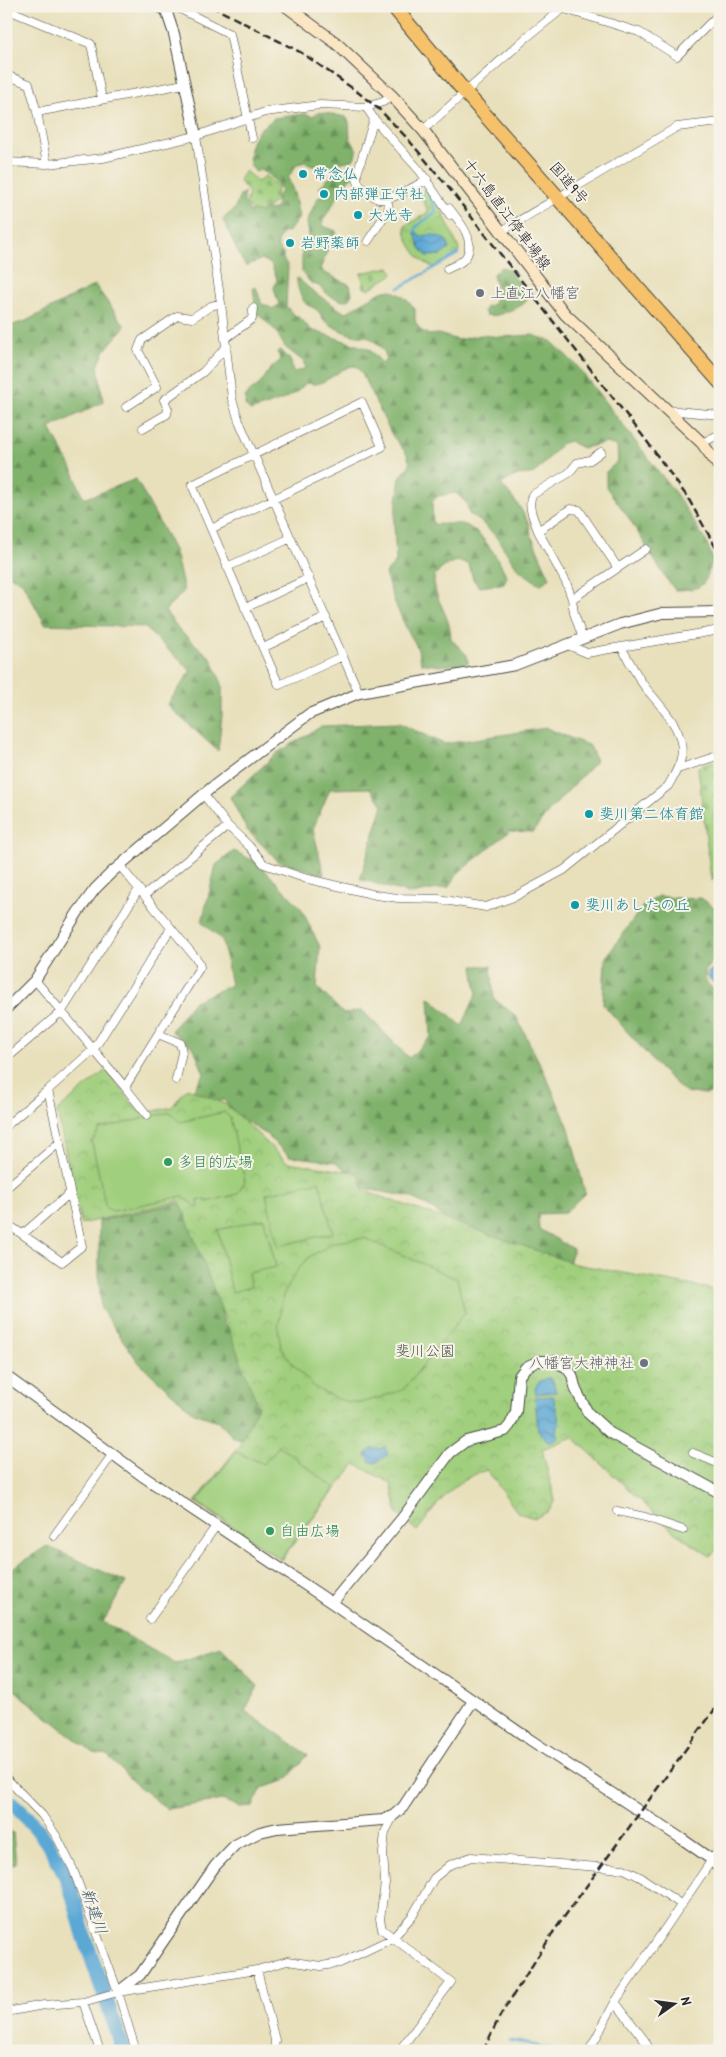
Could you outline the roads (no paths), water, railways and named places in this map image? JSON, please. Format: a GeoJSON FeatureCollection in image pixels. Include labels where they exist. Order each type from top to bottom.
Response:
{"type":"FeatureCollection","features":[{"type":"Feature","properties":{"kind":"highway","name":"国道9号"},"geometry":{"type":"LineString","coordinates":[[393,6],[720,382]]}},
{"type":"Feature","properties":{"kind":"main road","name":"十六島直江停車場線"},"geometry":{"type":"LineString","coordinates":[[286,6],[336,43],[392,96],[423,130],[565,314],[702,443],[720,468]]}},
{"type":"Feature","properties":{"kind":"street"},"geometry":{"type":"LineString","coordinates":[[555,6],[565,7],[639,32],[677,56],[720,13]]}},
{"type":"Feature","properties":{"kind":"street"},"geometry":{"type":"LineString","coordinates":[[423,130],[527,37],[565,7]]}},
{"type":"Feature","properties":{"kind":"street"},"geometry":{"type":"LineString","coordinates":[[252,138],[247,122],[248,116],[230,34],[178,8],[161,8],[174,34],[196,136],[221,303],[229,338],[232,399],[239,421],[360,692]]}},
{"type":"Feature","properties":{"kind":"street"},"geometry":{"type":"LineString","coordinates":[[6,10],[91,44],[102,99]]}},
{"type":"Feature","properties":{"kind":"street"},"geometry":{"type":"LineString","coordinates":[[6,75],[29,84],[37,112],[47,164]]}},
{"type":"Feature","properties":{"kind":"street"},"geometry":{"type":"LineString","coordinates":[[37,112],[184,84]]}},
{"type":"Feature","properties":{"kind":"street"},"geometry":{"type":"LineString","coordinates":[[6,162],[47,164],[103,158],[196,136],[248,116],[265,112],[320,105],[366,107],[383,102],[392,96]]}},
{"type":"Feature","properties":{"kind":"street"},"geometry":{"type":"LineString","coordinates":[[366,107],[426,179],[468,236],[467,255],[448,269]]}},
{"type":"Feature","properties":{"kind":"street"},"geometry":{"type":"LineString","coordinates":[[374,118],[356,180],[361,188],[378,199],[387,198],[426,179]]}},
{"type":"Feature","properties":{"kind":"street"},"geometry":{"type":"LineString","coordinates":[[500,232],[678,127],[720,122]]}},
{"type":"Feature","properties":{"kind":"street"},"geometry":{"type":"LineString","coordinates":[[438,195],[450,215]]}},
{"type":"Feature","properties":{"kind":"street"},"geometry":{"type":"LineString","coordinates":[[368,242],[389,208],[387,198]]}},
{"type":"Feature","properties":{"kind":"street"},"geometry":{"type":"LineString","coordinates":[[143,428],[166,414],[168,409],[138,350],[142,340],[177,316],[192,318],[211,306],[221,303]]}},
{"type":"Feature","properties":{"kind":"street"},"geometry":{"type":"LineString","coordinates":[[164,400],[203,372],[229,338],[252,319],[253,308]]}},
{"type":"Feature","properties":{"kind":"street"},"geometry":{"type":"LineString","coordinates":[[126,407],[157,387]]}},
{"type":"Feature","properties":{"kind":"street"},"geometry":{"type":"LineString","coordinates":[[210,529],[382,447],[362,402],[192,485],[210,529],[279,685],[343,656]]}},
{"type":"Feature","properties":{"kind":"street"},"geometry":{"type":"LineString","coordinates":[[667,410],[720,415]]}},
{"type":"Feature","properties":{"kind":"street"},"geometry":{"type":"LineString","coordinates":[[702,443],[720,434]]}},
{"type":"Feature","properties":{"kind":"street"},"geometry":{"type":"LineString","coordinates":[[583,639],[574,613],[572,599],[538,531],[531,511],[530,500],[532,495],[566,475],[577,463],[590,460],[601,452]]}},
{"type":"Feature","properties":{"kind":"street"},"geometry":{"type":"LineString","coordinates":[[538,531],[570,509],[579,510],[618,568]]}},
{"type":"Feature","properties":{"kind":"street"},"geometry":{"type":"LineString","coordinates":[[227,566],[292,538]]}},
{"type":"Feature","properties":{"kind":"street"},"geometry":{"type":"LineString","coordinates":[[572,599],[646,549]]}},
{"type":"Feature","properties":{"kind":"street"},"geometry":{"type":"LineString","coordinates":[[245,608],[309,578]]}},
{"type":"Feature","properties":{"kind":"street"},"geometry":{"type":"LineString","coordinates":[[6,1009],[35,980],[78,912],[95,889],[203,794],[309,714],[360,692],[491,671],[515,665],[620,624],[662,613],[720,612]]}},
{"type":"Feature","properties":{"kind":"street"},"geometry":{"type":"LineString","coordinates":[[263,648],[326,617]]}},
{"type":"Feature","properties":{"kind":"street"},"geometry":{"type":"LineString","coordinates":[[568,645],[587,653],[720,630]]}},
{"type":"Feature","properties":{"kind":"street"},"geometry":{"type":"LineString","coordinates":[[203,794],[228,826],[264,864],[304,878],[376,894],[398,898],[438,899],[486,907],[516,896],[564,870],[668,786],[678,769],[682,757],[682,745],[668,713],[645,686],[621,647]]}},
{"type":"Feature","properties":{"kind":"street"},"geometry":{"type":"LineString","coordinates":[[678,769],[720,756]]}},
{"type":"Feature","properties":{"kind":"street"},"geometry":{"type":"LineString","coordinates":[[6,1059],[62,1011],[142,892],[228,826]]}},
{"type":"Feature","properties":{"kind":"street"},"geometry":{"type":"LineString","coordinates":[[120,866],[199,962],[200,967],[125,1088]]}},
{"type":"Feature","properties":{"kind":"street"},"geometry":{"type":"LineString","coordinates":[[6,1126],[94,1049],[171,928]]}},
{"type":"Feature","properties":{"kind":"street"},"geometry":{"type":"LineString","coordinates":[[35,980],[147,1115]]}},
{"type":"Feature","properties":{"kind":"street"},"geometry":{"type":"LineString","coordinates":[[158,1034],[180,1043],[182,1052],[176,1080]]}},
{"type":"Feature","properties":{"kind":"street"},"geometry":{"type":"LineString","coordinates":[[6,1223],[62,1262],[82,1246],[48,1090]]}},
{"type":"Feature","properties":{"kind":"street"},"geometry":{"type":"LineString","coordinates":[[6,1188],[60,1142]]}},
{"type":"Feature","properties":{"kind":"street"},"geometry":{"type":"LineString","coordinates":[[23,1234],[70,1192]]}},
{"type":"Feature","properties":{"kind":"street"},"geometry":{"type":"LineString","coordinates":[[332,1603],[403,1517],[450,1453],[466,1441],[505,1431],[516,1412],[519,1376],[526,1367],[534,1362],[549,1360],[562,1364],[570,1371],[576,1390],[588,1413],[596,1422],[610,1433],[720,1493]]}},
{"type":"Feature","properties":{"kind":"street"},"geometry":{"type":"LineString","coordinates":[[6,1376],[112,1455],[332,1603],[473,1701],[712,1860],[720,1870]]}},
{"type":"Feature","properties":{"kind":"street"},"geometry":{"type":"LineString","coordinates":[[694,1453],[720,1464]]}},
{"type":"Feature","properties":{"kind":"street"},"geometry":{"type":"LineString","coordinates":[[54,1536],[112,1455]]}},
{"type":"Feature","properties":{"kind":"street"},"geometry":{"type":"LineString","coordinates":[[617,1511],[644,1517],[683,1530]]}},
{"type":"Feature","properties":{"kind":"street"},"geometry":{"type":"LineString","coordinates":[[150,1619],[216,1526]]}},
{"type":"Feature","properties":{"kind":"street"},"geometry":{"type":"LineString","coordinates":[[116,1992],[140,1975],[215,1866],[235,1845],[260,1832],[277,1828],[382,1820],[394,1815],[403,1807],[473,1701]]}},
{"type":"Feature","properties":{"kind":"street"},"geometry":{"type":"LineString","coordinates":[[6,1778],[42,1815],[57,1837],[73,1869],[136,2051]]}},
{"type":"Feature","properties":{"kind":"street"},"geometry":{"type":"LineString","coordinates":[[394,1815],[385,1832],[383,1853],[385,1883],[380,1919],[382,1929],[451,1982],[398,2051]]}},
{"type":"Feature","properties":{"kind":"street"},"geometry":{"type":"LineString","coordinates":[[589,2051],[615,2002],[720,1848]]}},
{"type":"Feature","properties":{"kind":"street"},"geometry":{"type":"LineString","coordinates":[[6,2012],[44,2005],[84,2002],[116,1992],[257,1970],[287,1961],[321,1966],[340,1963],[393,1938],[413,1915],[434,1878],[450,1865],[471,1857],[624,1869],[642,1878],[682,1905]]}},
{"type":"Feature","properties":{"kind":"street"},"geometry":{"type":"LineString","coordinates":[[257,1970],[275,2040],[274,2051]]}},
{"type":"Feature","properties":{"kind":"street"},"geometry":{"type":"LineString","coordinates":[[84,2002],[100,2051]]}},
{"type":"Feature","properties":{"kind":"street"},"geometry":{"type":"LineString","coordinates":[[615,2002],[645,2041],[650,2051]]}},
{"type":"Feature","properties":{"kind":"water"},"geometry":{"type":"Polygon","coordinates":[[[414,231],[420,237],[431,235],[442,238],[448,242],[449,249],[441,255],[427,256],[420,248],[414,231]]]}},
{"type":"Feature","properties":{"kind":"water"},"geometry":{"type":"Polygon","coordinates":[[[715,968],[720,969],[720,990],[708,977],[708,972],[715,968]]]}},
{"type":"Feature","properties":{"kind":"water"},"geometry":{"type":"Polygon","coordinates":[[[549,1377],[553,1381],[556,1392],[536,1394],[535,1388],[539,1382],[549,1377]]]}},
{"type":"Feature","properties":{"kind":"water"},"geometry":{"type":"Polygon","coordinates":[[[553,1396],[560,1424],[557,1426],[556,1432],[559,1437],[549,1442],[538,1431],[535,1397],[553,1396]]]}},
{"type":"Feature","properties":{"kind":"water"},"geometry":{"type":"Polygon","coordinates":[[[385,1447],[388,1455],[376,1463],[370,1462],[366,1455],[371,1449],[385,1447]]]}},
{"type":"Feature","properties":{"kind":"waterway"},"geometry":{"type":"LineString","coordinates":[[415,232],[416,227],[436,212],[427,188]]}},
{"type":"Feature","properties":{"kind":"waterway"},"geometry":{"type":"LineString","coordinates":[[399,288],[458,254]]}},
{"type":"Feature","properties":{"kind":"waterway","name":"新建川"},"geometry":{"type":"LineString","coordinates":[[6,1798],[27,1817],[59,1861],[72,1893],[82,1929],[124,2051]]}},
{"type":"Feature","properties":{"kind":"waterway"},"geometry":{"type":"LineString","coordinates":[[509,2040],[556,2051]]}},
{"type":"Feature","properties":{"kind":"railway"},"geometry":{"type":"LineString","coordinates":[[211,6],[302,53],[380,110],[407,138],[448,187],[646,440],[688,498],[720,555]]}},
{"type":"Feature","properties":{"kind":"railway"},"geometry":{"type":"LineString","coordinates":[[483,2051],[500,2016],[554,1931],[720,1702]]}},
{"type":"Feature","properties":{"kind":"place","name":"常念仏"},"geometry":{"type":"Point","coordinates":[303,174]}},
{"type":"Feature","properties":{"kind":"place","name":"内部弾正守社"},"geometry":{"type":"Point","coordinates":[324,194]}},
{"type":"Feature","properties":{"kind":"place","name":"大光寺"},"geometry":{"type":"Point","coordinates":[358,215]}},
{"type":"Feature","properties":{"kind":"place","name":"岩野薬師"},"geometry":{"type":"Point","coordinates":[290,243]}},
{"type":"Feature","properties":{"kind":"place","name":"上直江八幡宮"},"geometry":{"type":"Point","coordinates":[480,293]}},
{"type":"Feature","properties":{"kind":"place","name":"斐川第二体育館"},"geometry":{"type":"Point","coordinates":[589,814]}},
{"type":"Feature","properties":{"kind":"place","name":"斐川あしたの丘"},"geometry":{"type":"Point","coordinates":[575,905]}},
{"type":"Feature","properties":{"kind":"place","name":"多目的広場"},"geometry":{"type":"Point","coordinates":[168,1162]}},
{"type":"Feature","properties":{"kind":"place","name":"八幡宮大神神社"},"geometry":{"type":"Point","coordinates":[644,1363]}},
{"type":"Feature","properties":{"kind":"place","name":"自由広場"},"geometry":{"type":"Point","coordinates":[270,1531]}},
{"type":"Feature","properties":{"kind":"park label","name":"斐川公園"},"geometry":{"type":"Point","coordinates":[425,1351]}}]}
